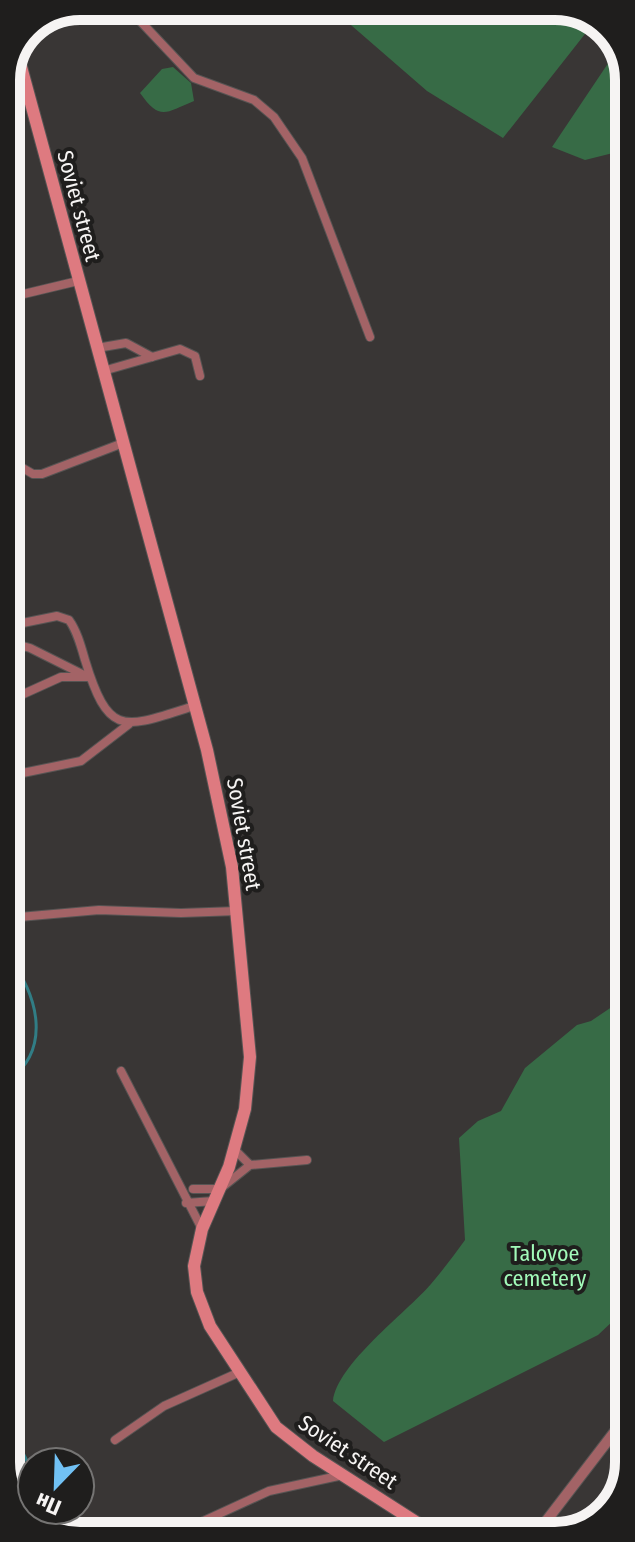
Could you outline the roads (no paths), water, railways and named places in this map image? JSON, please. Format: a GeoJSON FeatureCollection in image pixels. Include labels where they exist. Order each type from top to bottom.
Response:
{"type":"FeatureCollection","features":[{"type":"Feature","properties":{"kind":"main road","name":"Soviet street"},"geometry":{"type":"LineString","coordinates":[[21,68],[194,706],[217,797],[237,911],[250,1057],[245,1109],[234,1149],[202,1229],[194,1266],[197,1292],[210,1326],[276,1427],[416,1522]]}},
{"type":"Feature","properties":{"kind":"street"},"geometry":{"type":"LineString","coordinates":[[139,20],[194,78],[254,100],[274,117],[302,158],[370,337]]}},
{"type":"Feature","properties":{"kind":"street"},"geometry":{"type":"LineString","coordinates":[[20,295],[78,281]]}},
{"type":"Feature","properties":{"kind":"street"},"geometry":{"type":"LineString","coordinates":[[97,348],[126,343],[152,357]]}},
{"type":"Feature","properties":{"kind":"street"},"geometry":{"type":"LineString","coordinates":[[103,371],[188,350],[195,356],[200,376]]}},
{"type":"Feature","properties":{"kind":"street"},"geometry":{"type":"LineString","coordinates":[[20,466],[33,474],[42,474],[123,443]]}},
{"type":"Feature","properties":{"kind":"street"},"geometry":{"type":"LineString","coordinates":[[20,624],[57,616],[69,620],[101,707],[114,719],[129,724]]}},
{"type":"Feature","properties":{"kind":"street"},"geometry":{"type":"LineString","coordinates":[[20,645],[90,678]]}},
{"type":"Feature","properties":{"kind":"street"},"geometry":{"type":"LineString","coordinates":[[20,696],[61,677],[79,675],[90,678]]}},
{"type":"Feature","properties":{"kind":"street"},"geometry":{"type":"LineString","coordinates":[[20,774],[81,761],[129,724],[194,706]]}},
{"type":"Feature","properties":{"kind":"street"},"geometry":{"type":"LineString","coordinates":[[20,917],[99,910],[181,913],[237,911]]}},
{"type":"Feature","properties":{"kind":"street"},"geometry":{"type":"LineString","coordinates":[[121,1071],[202,1229]]}},
{"type":"Feature","properties":{"kind":"street"},"geometry":{"type":"LineString","coordinates":[[234,1149],[250,1165]]}},
{"type":"Feature","properties":{"kind":"street"},"geometry":{"type":"LineString","coordinates":[[186,1203],[217,1195],[250,1165],[307,1160]]}},
{"type":"Feature","properties":{"kind":"street"},"geometry":{"type":"LineString","coordinates":[[193,1189],[217,1195]]}},
{"type":"Feature","properties":{"kind":"street"},"geometry":{"type":"LineString","coordinates":[[115,1440],[164,1406],[240,1372]]}},
{"type":"Feature","properties":{"kind":"street"},"geometry":{"type":"LineString","coordinates":[[545,1522],[615,1431]]}},
{"type":"Feature","properties":{"kind":"street"},"geometry":{"type":"LineString","coordinates":[[201,1522],[269,1491],[343,1475]]}},
{"type":"Feature","properties":{"kind":"waterway"},"geometry":{"type":"LineString","coordinates":[[20,975],[33,1004],[36,1020],[31,1053],[20,1070]]}},
{"type":"Feature","properties":{"kind":"park label","name":"Talovoe cemetery"},"geometry":{"type":"Point","coordinates":[545,1266]}}]}
